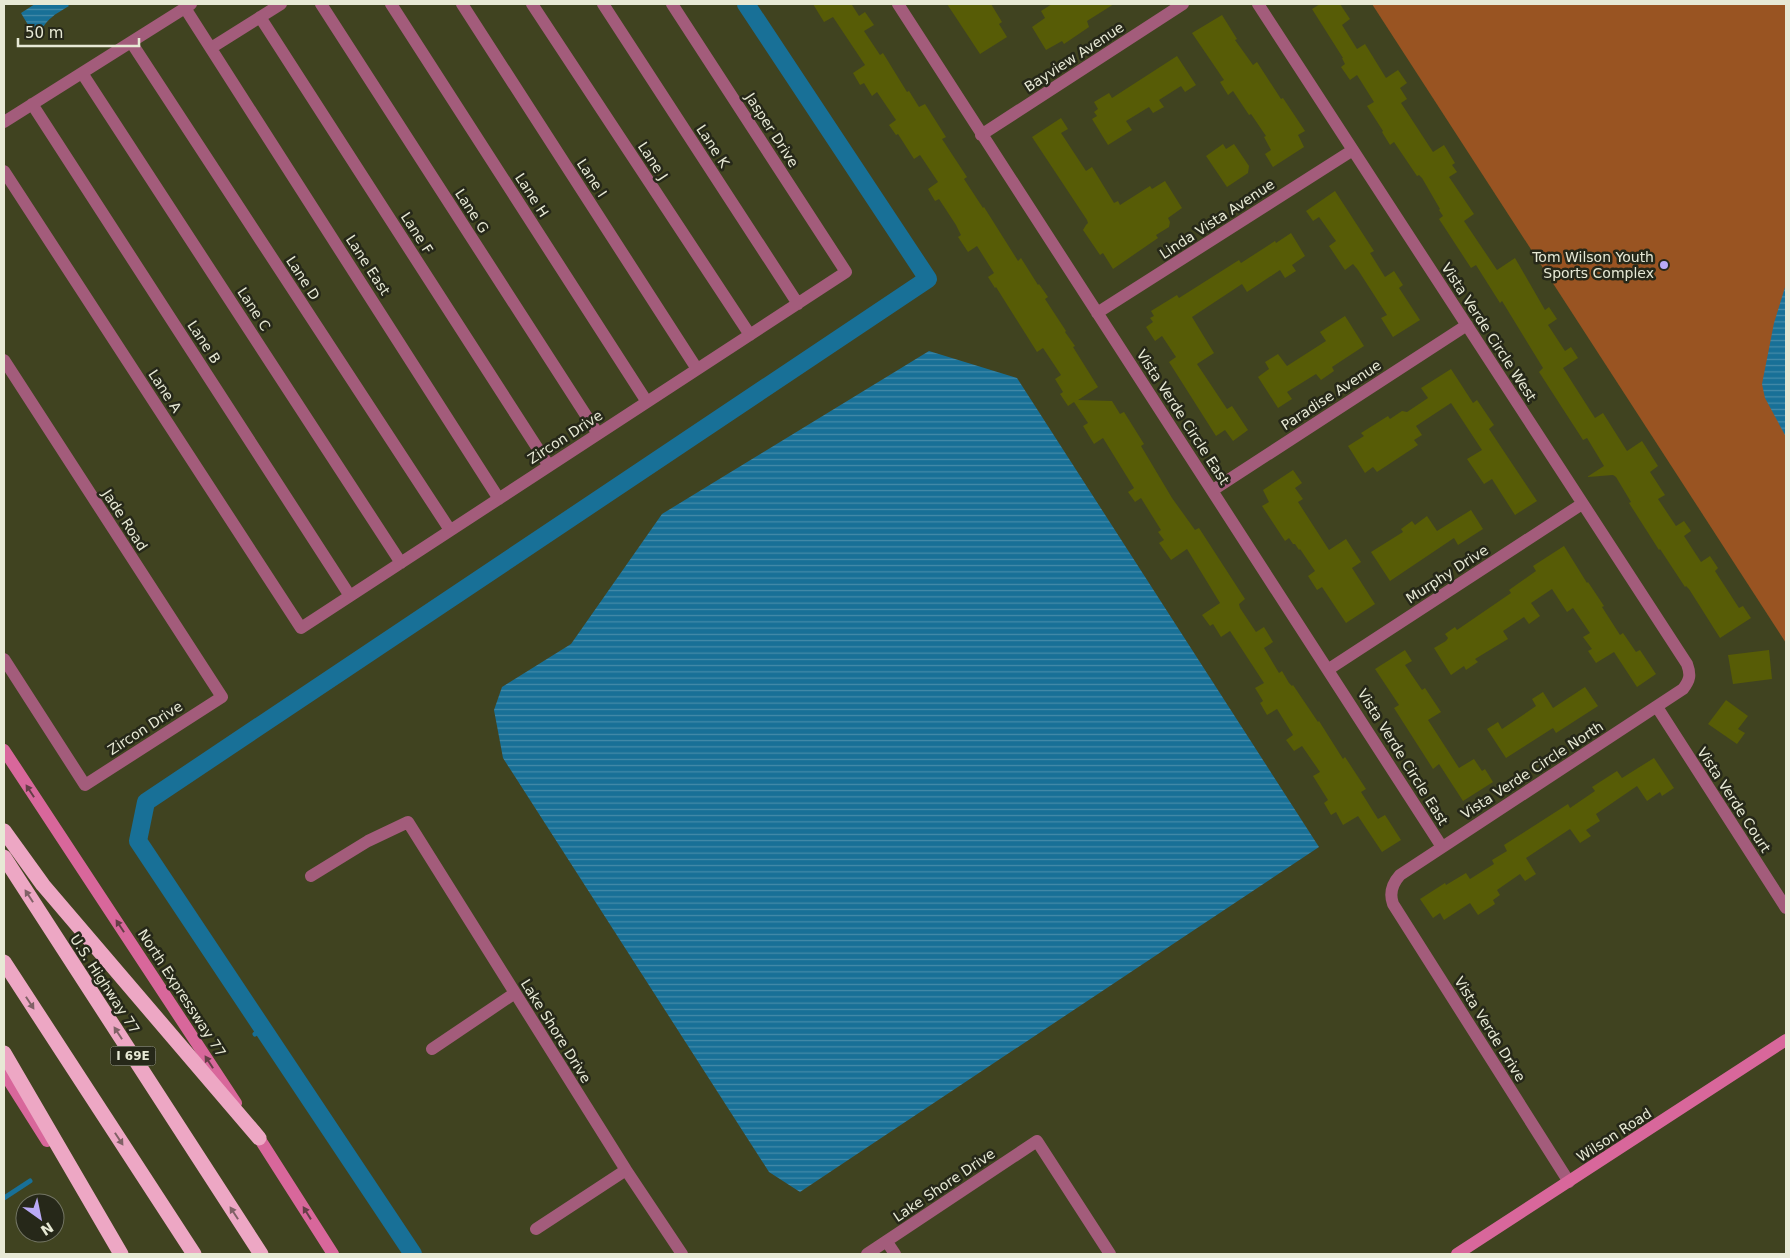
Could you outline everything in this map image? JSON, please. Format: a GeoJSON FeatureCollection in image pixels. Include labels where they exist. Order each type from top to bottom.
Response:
{"type":"FeatureCollection","features":[{"type":"Feature","properties":{"kind":"highway"},"geometry":{"type":"LineString","coordinates":[[4,831],[43,885],[259,1138]]}},
{"type":"Feature","properties":{"kind":"highway","name":"U.S. Highway 77"},"geometry":{"type":"LineString","coordinates":[[4,857],[261,1254]]}},
{"type":"Feature","properties":{"kind":"highway"},"geometry":{"type":"LineString","coordinates":[[4,962],[194,1254]]}},
{"type":"Feature","properties":{"kind":"highway"},"geometry":{"type":"LineString","coordinates":[[4,1053],[121,1254]]}},
{"type":"Feature","properties":{"kind":"main road","name":"North Expressway 77"},"geometry":{"type":"LineString","coordinates":[[4,750],[333,1254]]}},
{"type":"Feature","properties":{"kind":"main road","name":"Wilson Road"},"geometry":{"type":"LineString","coordinates":[[1457,1254],[1786,1040]]}},
{"type":"Feature","properties":{"kind":"main road"},"geometry":{"type":"LineString","coordinates":[[4,1073],[121,1254]]}},
{"type":"Feature","properties":{"kind":"street"},"geometry":{"type":"LineString","coordinates":[[211,48],[281,4]]}},
{"type":"Feature","properties":{"kind":"street","name":"Lane G"},"geometry":{"type":"LineString","coordinates":[[321,4],[598,434]]}},
{"type":"Feature","properties":{"kind":"street","name":"Lane H"},"geometry":{"type":"LineString","coordinates":[[391,4],[648,402]]}},
{"type":"Feature","properties":{"kind":"street","name":"Lane I"},"geometry":{"type":"LineString","coordinates":[[462,4],[697,369]]}},
{"type":"Feature","properties":{"kind":"street","name":"Lane J"},"geometry":{"type":"LineString","coordinates":[[532,4],[750,335]]}},
{"type":"Feature","properties":{"kind":"street","name":"Lane K"},"geometry":{"type":"LineString","coordinates":[[603,4],[798,304]]}},
{"type":"Feature","properties":{"kind":"street","name":"Jasper Drive"},"geometry":{"type":"LineString","coordinates":[[672,4],[846,272]]}},
{"type":"Feature","properties":{"kind":"street","name":"Vista Verde Circle East"},"geometry":{"type":"LineString","coordinates":[[898,4],[1097,314],[1329,668],[1442,847]]}},
{"type":"Feature","properties":{"kind":"street","name":"Bayview Avenue"},"geometry":{"type":"LineString","coordinates":[[981,135],[1183,4]]}},
{"type":"Feature","properties":{"kind":"street","name":"Vista Verde Circle West"},"geometry":{"type":"LineString","coordinates":[[1258,4],[1687,664],[1690,677]]}},
{"type":"Feature","properties":{"kind":"street"},"geometry":{"type":"LineString","coordinates":[[4,122],[188,6]]}},
{"type":"Feature","properties":{"kind":"street","name":"Lane East"},"geometry":{"type":"LineString","coordinates":[[188,6],[211,48],[499,498]]}},
{"type":"Feature","properties":{"kind":"street","name":"Lane F"},"geometry":{"type":"LineString","coordinates":[[260,18],[550,466]]}},
{"type":"Feature","properties":{"kind":"street","name":"Lane D"},"geometry":{"type":"LineString","coordinates":[[130,42],[450,530]]}},
{"type":"Feature","properties":{"kind":"street","name":"Lane C"},"geometry":{"type":"LineString","coordinates":[[82,73],[401,562]]}},
{"type":"Feature","properties":{"kind":"street","name":"Lane B"},"geometry":{"type":"LineString","coordinates":[[32,104],[350,596]]}},
{"type":"Feature","properties":{"kind":"street","name":"Linda Vista Avenue"},"geometry":{"type":"LineString","coordinates":[[1097,314],[1353,150]]}},
{"type":"Feature","properties":{"kind":"street","name":"Lane A"},"geometry":{"type":"LineString","coordinates":[[4,171],[301,628]]}},
{"type":"Feature","properties":{"kind":"street","name":"Zircon Drive"},"geometry":{"type":"LineString","coordinates":[[301,628],[846,272]]}},
{"type":"Feature","properties":{"kind":"street","name":"Paradise Avenue"},"geometry":{"type":"LineString","coordinates":[[1213,490],[1467,326]]}},
{"type":"Feature","properties":{"kind":"street","name":"Jade Road"},"geometry":{"type":"LineString","coordinates":[[4,360],[222,696]]}},
{"type":"Feature","properties":{"kind":"street","name":"Murphy Drive"},"geometry":{"type":"LineString","coordinates":[[1329,668],[1582,504]]}},
{"type":"Feature","properties":{"kind":"street","name":"Zircon Drive"},"geometry":{"type":"LineString","coordinates":[[4,659],[85,785],[222,696]]}},
{"type":"Feature","properties":{"kind":"street","name":"Vista Verde Circle North"},"geometry":{"type":"LineString","coordinates":[[1391,890],[1394,882],[1400,875],[1683,689],[1690,677]]}},
{"type":"Feature","properties":{"kind":"street","name":"Vista Verde Court"},"geometry":{"type":"LineString","coordinates":[[1656,707],[1786,908]]}},
{"type":"Feature","properties":{"kind":"street","name":"Lake Shore Drive"},"geometry":{"type":"LineString","coordinates":[[311,876],[368,841],[408,822],[626,1170],[682,1254]]}},
{"type":"Feature","properties":{"kind":"street","name":"Vista Verde Drive"},"geometry":{"type":"LineString","coordinates":[[1391,890],[1390,897],[1393,904],[1569,1182]]}},
{"type":"Feature","properties":{"kind":"street"},"geometry":{"type":"LineString","coordinates":[[432,1049],[515,993]]}},
{"type":"Feature","properties":{"kind":"street","name":"Lake Shore Drive"},"geometry":{"type":"LineString","coordinates":[[867,1254],[1037,1141],[1110,1254]]}},
{"type":"Feature","properties":{"kind":"street"},"geometry":{"type":"LineString","coordinates":[[536,1229],[626,1170]]}},
{"type":"Feature","properties":{"kind":"street"},"geometry":{"type":"LineString","coordinates":[[887,1242],[895,1254]]}},
{"type":"Feature","properties":{"kind":"shaded area","name":"Tom Wilson Youth Sports Complex"},"geometry":{"type":"Polygon","coordinates":[[[1372,4],[1786,4],[1786,643],[1372,4]]]}},
{"type":"Feature","properties":{"kind":"water"},"geometry":{"type":"Polygon","coordinates":[[[35,4],[67,4],[69,6],[53,16],[41,28],[31,30],[21,13],[35,4]]]}},
{"type":"Feature","properties":{"kind":"water"},"geometry":{"type":"Polygon","coordinates":[[[1786,284],[1786,437],[1765,398],[1762,384],[1774,323],[1786,284]]]}},
{"type":"Feature","properties":{"kind":"water"},"geometry":{"type":"Polygon","coordinates":[[[929,351],[1017,378],[1319,847],[800,1192],[769,1172],[503,758],[494,710],[502,687],[571,644],[662,514],[929,351]]]}},
{"type":"Feature","properties":{"kind":"building"},"geometry":{"type":"Polygon","coordinates":[[[813,4],[854,4],[852,5],[859,16],[865,12],[874,25],[864,31],[880,55],[883,53],[907,92],[909,91],[919,107],[925,104],[946,137],[942,139],[967,177],[964,179],[1018,261],[1021,258],[1048,297],[1045,299],[1098,387],[1078,400],[1112,401],[1120,414],[1124,412],[1144,444],[1141,446],[1172,498],[1195,530],[1199,528],[1245,599],[1239,604],[1240,608],[1256,632],[1264,627],[1273,642],[1264,648],[1279,673],[1282,671],[1289,683],[1293,685],[1343,759],[1345,757],[1366,789],[1361,792],[1378,819],[1385,815],[1401,840],[1382,852],[1358,816],[1343,825],[1336,812],[1331,815],[1324,803],[1328,800],[1313,776],[1320,772],[1302,746],[1294,751],[1286,740],[1293,735],[1277,709],[1267,715],[1260,703],[1263,701],[1255,688],[1264,683],[1230,631],[1221,637],[1213,624],[1210,626],[1202,615],[1220,603],[1187,549],[1171,560],[1159,543],[1164,540],[1158,532],[1161,530],[1141,498],[1135,502],[1128,492],[1134,488],[1103,438],[1094,444],[1083,426],[1088,423],[1074,402],[1068,406],[1060,394],[1063,392],[1055,379],[1061,375],[1043,348],[1037,352],[995,288],[988,277],[994,273],[977,246],[968,252],[958,237],[961,235],[956,225],[939,199],[935,201],[928,189],[938,182],[920,155],[914,159],[898,134],[896,135],[889,125],[896,120],[877,92],[872,96],[864,83],[860,85],[853,73],[865,65],[833,17],[824,22],[813,4]]]}},
{"type":"Feature","properties":{"kind":"building"},"geometry":{"type":"Polygon","coordinates":[[[947,4],[991,4],[1002,22],[999,24],[1007,37],[980,54],[947,4]]]}},
{"type":"Feature","properties":{"kind":"building"},"geometry":{"type":"Polygon","coordinates":[[[1052,4],[1114,4],[1087,21],[1089,27],[1064,44],[1062,41],[1046,50],[1032,27],[1045,18],[1041,11],[1052,4]]]}},
{"type":"Feature","properties":{"kind":"building"},"geometry":{"type":"Polygon","coordinates":[[[1320,4],[1340,4],[1350,19],[1342,25],[1357,49],[1365,44],[1386,78],[1398,70],[1407,83],[1400,88],[1407,99],[1401,103],[1433,152],[1444,145],[1455,163],[1452,165],[1457,172],[1449,177],[1474,214],[1464,221],[1497,270],[1515,258],[1545,310],[1549,307],[1557,319],[1548,325],[1565,351],[1571,347],[1578,358],[1563,368],[1595,418],[1603,413],[1627,451],[1642,441],[1658,466],[1650,472],[1665,495],[1658,499],[1676,526],[1684,521],[1691,531],[1684,536],[1701,562],[1710,556],[1718,568],[1715,571],[1739,608],[1743,606],[1751,618],[1720,638],[1689,589],[1685,587],[1659,550],[1629,503],[1631,502],[1616,477],[1613,475],[1587,477],[1604,466],[1587,438],[1583,440],[1539,372],[1543,368],[1502,301],[1500,303],[1476,265],[1471,268],[1439,219],[1443,216],[1422,178],[1419,175],[1417,176],[1394,142],[1390,145],[1367,106],[1374,102],[1357,75],[1350,80],[1341,67],[1345,64],[1343,58],[1312,9],[1320,4]]]}},
{"type":"Feature","properties":{"kind":"building"},"geometry":{"type":"Polygon","coordinates":[[[1222,15],[1237,39],[1235,40],[1253,65],[1257,62],[1305,131],[1298,135],[1304,147],[1273,167],[1265,154],[1271,150],[1264,137],[1266,136],[1233,91],[1228,95],[1220,82],[1224,80],[1192,33],[1222,15]]]}},
{"type":"Feature","properties":{"kind":"building"},"geometry":{"type":"Polygon","coordinates":[[[1177,56],[1196,85],[1185,92],[1181,86],[1159,100],[1164,107],[1153,113],[1149,107],[1126,121],[1132,130],[1108,145],[1092,119],[1097,116],[1094,112],[1098,109],[1094,102],[1109,93],[1112,98],[1177,56]]]}},
{"type":"Feature","properties":{"kind":"building"},"geometry":{"type":"Polygon","coordinates":[[[1061,118],[1068,129],[1061,133],[1086,171],[1092,167],[1114,203],[1118,201],[1120,205],[1150,186],[1152,189],[1165,181],[1182,208],[1168,218],[1170,222],[1169,227],[1156,235],[1158,238],[1113,269],[1103,253],[1100,255],[1083,230],[1088,223],[1087,220],[1032,137],[1061,118]]]}},
{"type":"Feature","properties":{"kind":"building"},"geometry":{"type":"Polygon","coordinates":[[[1223,144],[1226,149],[1234,144],[1249,166],[1248,173],[1227,187],[1206,156],[1223,144]]]}},
{"type":"Feature","properties":{"kind":"building"},"geometry":{"type":"Polygon","coordinates":[[[1335,191],[1374,251],[1370,253],[1385,277],[1394,271],[1403,285],[1399,288],[1420,320],[1393,337],[1381,318],[1387,315],[1358,270],[1353,264],[1345,270],[1329,246],[1336,241],[1319,217],[1313,221],[1306,211],[1335,191]]]}},
{"type":"Feature","properties":{"kind":"building"},"geometry":{"type":"Polygon","coordinates":[[[1291,233],[1305,256],[1292,265],[1296,271],[1285,278],[1280,270],[1247,292],[1242,284],[1192,317],[1214,353],[1197,364],[1227,409],[1232,406],[1248,430],[1233,441],[1225,430],[1216,436],[1169,362],[1176,357],[1162,336],[1155,341],[1146,327],[1153,322],[1150,318],[1154,316],[1151,311],[1177,295],[1179,298],[1239,260],[1241,263],[1291,233]]]}},
{"type":"Feature","properties":{"kind":"building"},"geometry":{"type":"Polygon","coordinates":[[[1345,316],[1364,346],[1332,367],[1334,371],[1321,380],[1316,374],[1287,392],[1292,399],[1278,408],[1258,377],[1269,369],[1265,362],[1278,354],[1287,366],[1326,341],[1320,332],[1345,316]]]}},
{"type":"Feature","properties":{"kind":"building"},"geometry":{"type":"Polygon","coordinates":[[[1451,369],[1473,403],[1477,400],[1494,425],[1489,429],[1537,501],[1515,515],[1492,479],[1484,484],[1467,459],[1482,450],[1451,403],[1416,426],[1422,435],[1414,440],[1418,445],[1377,472],[1373,467],[1365,473],[1348,446],[1364,436],[1361,433],[1388,416],[1390,419],[1402,411],[1407,412],[1428,398],[1421,388],[1451,369]]]}},
{"type":"Feature","properties":{"kind":"building"},"geometry":{"type":"Polygon","coordinates":[[[1293,470],[1302,483],[1295,488],[1303,499],[1298,502],[1329,550],[1346,539],[1361,562],[1352,568],[1375,604],[1346,623],[1322,587],[1317,590],[1308,576],[1315,571],[1300,549],[1289,538],[1285,541],[1262,506],[1269,502],[1263,490],[1293,470]]]}},
{"type":"Feature","properties":{"kind":"building"},"geometry":{"type":"Polygon","coordinates":[[[1471,510],[1483,529],[1458,545],[1454,538],[1390,581],[1371,552],[1403,532],[1401,529],[1412,521],[1415,525],[1427,516],[1437,531],[1471,510]]]}},
{"type":"Feature","properties":{"kind":"building"},"geometry":{"type":"Polygon","coordinates":[[[1564,546],[1604,606],[1602,607],[1620,635],[1623,633],[1636,652],[1640,650],[1656,674],[1637,687],[1614,652],[1596,663],[1588,651],[1592,649],[1583,637],[1590,633],[1573,608],[1567,612],[1552,589],[1531,603],[1540,616],[1529,624],[1524,617],[1503,631],[1508,639],[1475,659],[1478,662],[1466,670],[1464,666],[1451,675],[1434,648],[1446,641],[1448,638],[1445,634],[1455,627],[1457,630],[1511,593],[1509,590],[1536,571],[1533,566],[1564,546]]]}},
{"type":"Feature","properties":{"kind":"building"},"geometry":{"type":"Polygon","coordinates":[[[1405,650],[1412,661],[1405,665],[1422,690],[1425,688],[1441,712],[1428,720],[1459,768],[1474,759],[1482,771],[1485,769],[1493,782],[1463,801],[1439,764],[1433,769],[1394,708],[1399,705],[1375,669],[1405,650]]]}},
{"type":"Feature","properties":{"kind":"building"},"geometry":{"type":"Polygon","coordinates":[[[1769,650],[1772,679],[1733,684],[1728,655],[1769,650]]]}},
{"type":"Feature","properties":{"kind":"building"},"geometry":{"type":"Polygon","coordinates":[[[1585,687],[1598,706],[1556,733],[1553,728],[1506,758],[1487,729],[1498,722],[1502,729],[1536,706],[1532,699],[1543,692],[1553,708],[1585,687]]]}},
{"type":"Feature","properties":{"kind":"building"},"geometry":{"type":"Polygon","coordinates":[[[1726,700],[1748,716],[1738,729],[1745,733],[1737,744],[1708,724],[1726,700]]]}},
{"type":"Feature","properties":{"kind":"building"},"geometry":{"type":"Polygon","coordinates":[[[1654,758],[1674,788],[1662,796],[1660,792],[1647,801],[1637,786],[1596,814],[1600,821],[1586,830],[1591,836],[1580,843],[1570,829],[1526,858],[1536,874],[1525,881],[1520,874],[1497,890],[1500,895],[1493,900],[1495,904],[1478,915],[1470,903],[1444,920],[1440,913],[1433,918],[1420,899],[1445,883],[1446,885],[1466,873],[1470,879],[1494,864],[1492,860],[1507,851],[1504,845],[1568,804],[1570,808],[1595,791],[1592,787],[1617,771],[1622,778],[1654,758]]]}},
{"type":"Feature","properties":{"kind":"waterway"},"geometry":{"type":"LineString","coordinates":[[413,1254],[138,841],[146,802],[928,279],[746,4]]}},
{"type":"Feature","properties":{"kind":"waterway"},"geometry":{"type":"LineString","coordinates":[[255,1034],[262,1029]]}},
{"type":"Feature","properties":{"kind":"waterway"},"geometry":{"type":"LineString","coordinates":[[4,1198],[30,1181]]}},
{"type":"Feature","properties":{"kind":"place","name":"Tom Wilson Youth Sports Complex"},"geometry":{"type":"Point","coordinates":[1664,265]}}]}
